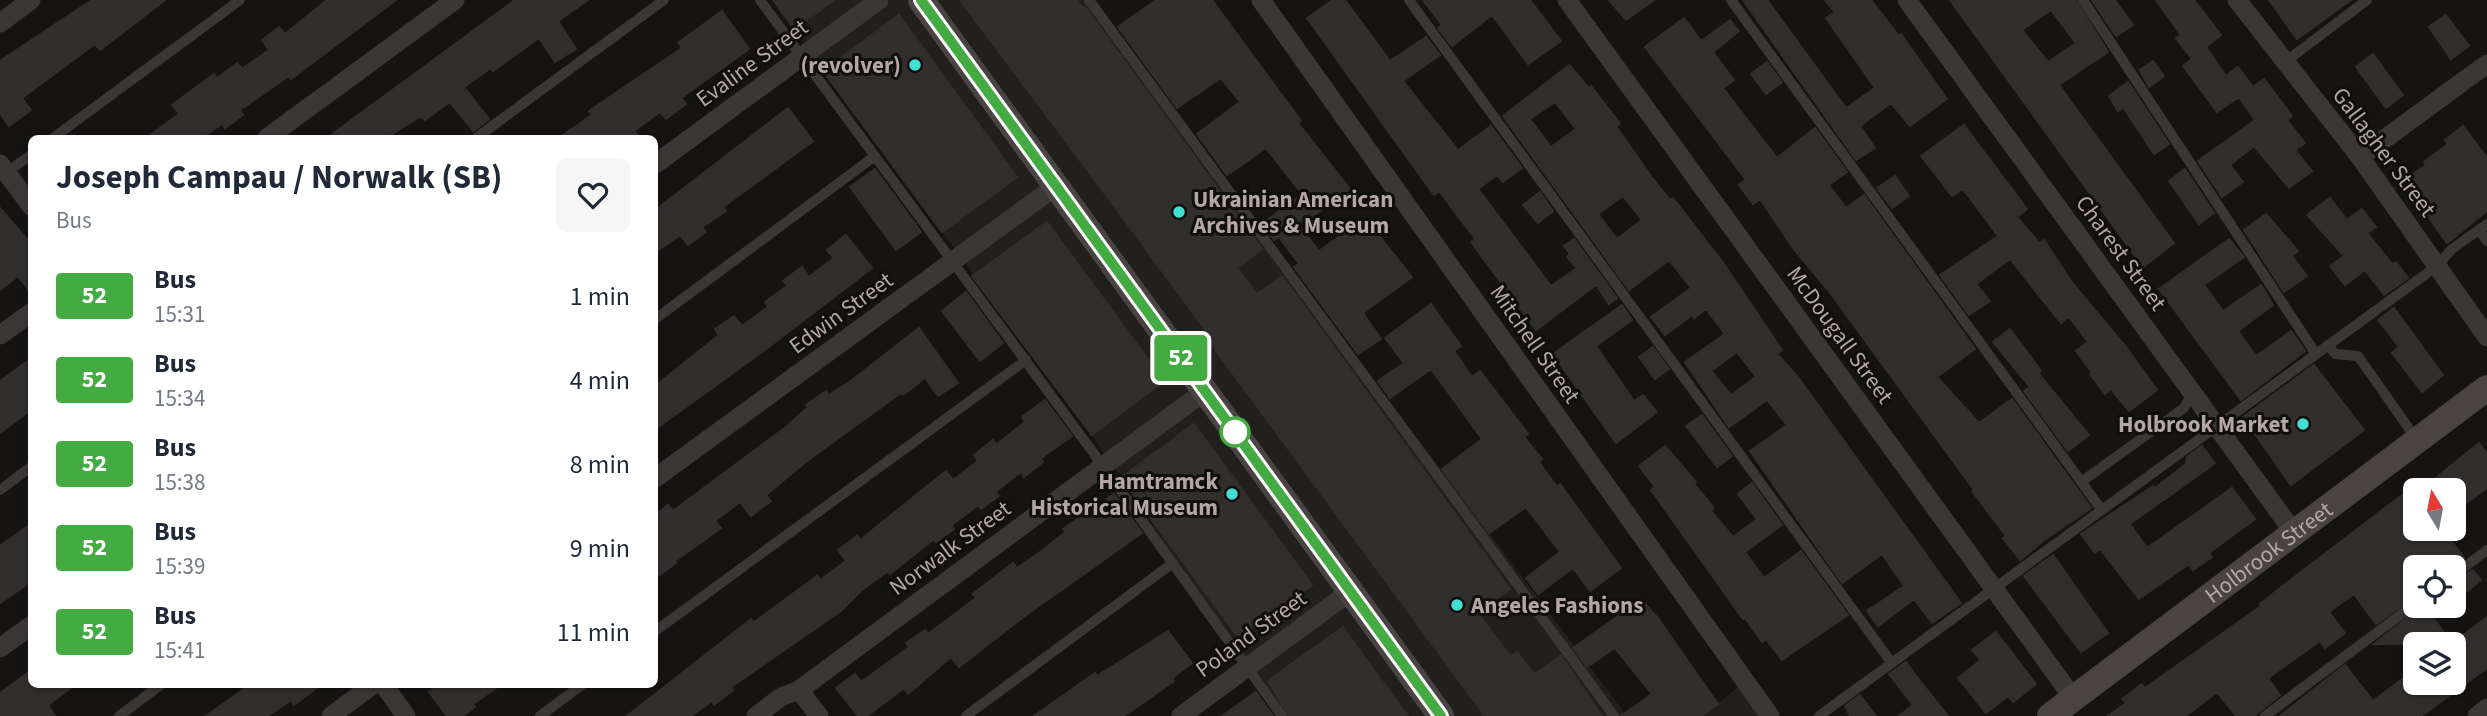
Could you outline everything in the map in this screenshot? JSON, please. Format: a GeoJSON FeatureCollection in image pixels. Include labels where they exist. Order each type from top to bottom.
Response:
{"type":"FeatureCollection","features":[{"type":"Feature","properties":{"kind":"street"},"geometry":{"type":"LineString","coordinates":[[0,23],[31,0]]}},
{"type":"Feature","properties":{"kind":"street"},"geometry":{"type":"LineString","coordinates":[[271,135],[455,0]]}},
{"type":"Feature","properties":{"kind":"street","name":"Evaline Street"},"geometry":{"type":"LineString","coordinates":[[658,163],[879,0]]}},
{"type":"Feature","properties":{"kind":"street"},"geometry":{"type":"LineString","coordinates":[[921,0],[1441,716]]}},
{"type":"Feature","properties":{"kind":"street","name":"Mitchell Street"},"geometry":{"type":"LineString","coordinates":[[1261,0],[1770,716]]}},
{"type":"Feature","properties":{"kind":"street","name":"McDougall Street"},"geometry":{"type":"LineString","coordinates":[[1567,0],[2074,698]]}},
{"type":"Feature","properties":{"kind":"street","name":"Charest Street"},"geometry":{"type":"LineString","coordinates":[[1907,0],[2295,534]]}},
{"type":"Feature","properties":{"kind":"street","name":"Gallagher Street"},"geometry":{"type":"LineString","coordinates":[[2237,0],[2360,158],[2487,337]]}},
{"type":"Feature","properties":{"kind":"street"},"geometry":{"type":"LineString","coordinates":[[2360,158],[2487,64]]}},
{"type":"Feature","properties":{"kind":"street"},"geometry":{"type":"LineString","coordinates":[[2,172],[28,202]]}},
{"type":"Feature","properties":{"kind":"street","name":"Edwin Street"},"geometry":{"type":"LineString","coordinates":[[658,476],[1056,186]]}},
{"type":"Feature","properties":{"kind":"street"},"geometry":{"type":"LineString","coordinates":[[0,335],[28,315]]}},
{"type":"Feature","properties":{"kind":"street","name":"Holbrook Street"},"geometry":{"type":"LineString","coordinates":[[2050,716],[2487,388]]}},
{"type":"Feature","properties":{"kind":"street","name":"Norwalk Street"},"geometry":{"type":"LineString","coordinates":[[756,716],[781,697],[799,690],[1205,391]]}},
{"type":"Feature","properties":{"kind":"street","name":"Poland Street"},"geometry":{"type":"LineString","coordinates":[[1181,716],[1351,591]]}},
{"type":"Feature","properties":{"kind":"street"},"geometry":{"type":"LineString","coordinates":[[0,648],[28,628]]}},
{"type":"Feature","properties":{"kind":"street"},"geometry":{"type":"LineString","coordinates":[[331,716],[369,688]]}},
{"type":"Feature","properties":{"kind":"street"},"geometry":{"type":"LineString","coordinates":[[386,688],[406,716]]}},
{"type":"Feature","properties":{"kind":"street"},"geometry":{"type":"LineString","coordinates":[[799,690],[819,716]]}},
{"type":"Feature","properties":{"kind":"street"},"geometry":{"type":"LineString","coordinates":[[2477,716],[2487,709]]}},
{"type":"Feature","properties":{"kind":"lane"},"geometry":{"type":"LineString","coordinates":[[57,135],[240,0]]}},
{"type":"Feature","properties":{"kind":"lane"},"geometry":{"type":"LineString","coordinates":[[480,135],[664,0]]}},
{"type":"Feature","properties":{"kind":"lane"},"geometry":{"type":"LineString","coordinates":[[760,0],[1026,360],[1282,716]]}},
{"type":"Feature","properties":{"kind":"lane"},"geometry":{"type":"LineString","coordinates":[[1409,0],[1891,663]]}},
{"type":"Feature","properties":{"kind":"lane"},"geometry":{"type":"LineString","coordinates":[[1731,0],[2101,509]]}},
{"type":"Feature","properties":{"kind":"lane"},"geometry":{"type":"LineString","coordinates":[[2083,0],[2316,354]]}},
{"type":"Feature","properties":{"kind":"lane"},"geometry":{"type":"LineString","coordinates":[[2285,62],[2367,0]]}},
{"type":"Feature","properties":{"kind":"lane"},"geometry":{"type":"LineString","coordinates":[[1092,1],[1614,716]]}},
{"type":"Feature","properties":{"kind":"lane"},"geometry":{"type":"LineString","coordinates":[[2,172],[28,156]]}},
{"type":"Feature","properties":{"kind":"lane"},"geometry":{"type":"LineString","coordinates":[[658,317],[875,156]]}},
{"type":"Feature","properties":{"kind":"lane"},"geometry":{"type":"LineString","coordinates":[[1819,716],[2437,266],[2452,249],[2483,227],[2487,241]]}},
{"type":"Feature","properties":{"kind":"lane"},"geometry":{"type":"LineString","coordinates":[[2328,345],[2335,354],[2358,356],[2418,441]]}},
{"type":"Feature","properties":{"kind":"lane"},"geometry":{"type":"LineString","coordinates":[[658,629],[1026,360]]}},
{"type":"Feature","properties":{"kind":"lane"},"geometry":{"type":"LineString","coordinates":[[2081,482],[2184,408],[2192,393]]}},
{"type":"Feature","properties":{"kind":"lane"},"geometry":{"type":"LineString","coordinates":[[0,490],[28,469]]}},
{"type":"Feature","properties":{"kind":"lane"},"geometry":{"type":"LineString","coordinates":[[2466,566],[2487,550]]}},
{"type":"Feature","properties":{"kind":"lane"},"geometry":{"type":"LineString","coordinates":[[966,716],[1173,563]]}},
{"type":"Feature","properties":{"kind":"lane"},"geometry":{"type":"LineString","coordinates":[[2264,716],[2403,613]]}},
{"type":"Feature","properties":{"kind":"lane"},"geometry":{"type":"LineString","coordinates":[[119,716],[157,688]]}},
{"type":"Feature","properties":{"kind":"lane"},"geometry":{"type":"LineString","coordinates":[[540,716],[578,688]]}},
{"type":"Feature","properties":{"kind":"shaded area"},"geometry":{"type":"Polygon","coordinates":[[[772,0],[1087,0],[1627,716],[1284,716],[1247,667],[1108,458],[772,0]]]}},
{"type":"Feature","properties":{"kind":"shaded area"},"geometry":{"type":"Polygon","coordinates":[[[1745,681],[1770,716],[1703,716],[1745,681]]]}},
{"type":"Feature","properties":{"kind":"building"},"geometry":{"type":"Polygon","coordinates":[[[92,0],[165,0],[100,50],[95,44],[22,98],[31,110],[9,126],[0,113],[0,61],[92,0]]]}},
{"type":"Feature","properties":{"kind":"building"},"geometry":{"type":"Polygon","coordinates":[[[327,0],[396,0],[291,79],[289,76],[240,110],[243,115],[225,128],[222,124],[206,135],[150,135],[179,114],[172,105],[214,74],[217,78],[237,63],[242,69],[269,50],[262,40],[279,27],[285,34],[327,0]]]}},
{"type":"Feature","properties":{"kind":"building"},"geometry":{"type":"Polygon","coordinates":[[[515,0],[588,0],[558,21],[576,49],[555,62],[539,38],[493,71],[491,68],[464,87],[489,119],[473,131],[450,102],[425,120],[421,116],[391,135],[331,135],[515,0]]]}},
{"type":"Feature","properties":{"kind":"building"},"geometry":{"type":"Polygon","coordinates":[[[773,0],[834,0],[794,29],[773,0]]]}},
{"type":"Feature","properties":{"kind":"building"},"geometry":{"type":"Polygon","coordinates":[[[960,0],[1077,0],[1085,7],[1262,249],[1237,268],[1257,294],[1282,276],[1510,589],[1477,612],[1511,657],[1517,652],[1534,674],[1561,656],[1602,716],[1485,716],[1203,333],[1206,331],[960,0]]]}},
{"type":"Feature","properties":{"kind":"building"},"geometry":{"type":"Polygon","coordinates":[[[1156,0],[1212,0],[1301,121],[1298,123],[1350,189],[1299,226],[1319,251],[1365,218],[1412,277],[1363,313],[1381,339],[1358,354],[1294,267],[1299,264],[1279,237],[1274,240],[1262,224],[1302,194],[1266,148],[1227,175],[1197,134],[1240,102],[1221,78],[1177,108],[1118,27],[1156,0]]]}},
{"type":"Feature","properties":{"kind":"building"},"geometry":{"type":"Polygon","coordinates":[[[1333,0],[1345,0],[1390,61],[1426,37],[1440,55],[1403,81],[1458,150],[1491,126],[1522,168],[1503,182],[1497,175],[1478,189],[1551,286],[1577,268],[1567,257],[1570,254],[1564,246],[1574,239],[1617,298],[1609,304],[1596,285],[1536,330],[1471,242],[1475,239],[1439,191],[1434,195],[1307,18],[1333,0]]]}},
{"type":"Feature","properties":{"kind":"building"},"geometry":{"type":"Polygon","coordinates":[[[1423,0],[1530,0],[1561,41],[1528,64],[1492,15],[1452,46],[1438,28],[1442,25],[1423,0]]]}},
{"type":"Feature","properties":{"kind":"building"},"geometry":{"type":"Polygon","coordinates":[[[1609,0],[1654,0],[1626,20],[1609,0]]]}},
{"type":"Feature","properties":{"kind":"building"},"geometry":{"type":"Polygon","coordinates":[[[1743,0],[1767,0],[1846,108],[1875,88],[1826,18],[1835,12],[1825,0],[1871,0],[1899,36],[1901,34],[1947,99],[1910,126],[1891,103],[1860,126],[1875,148],[1856,160],[1743,0]]]}},
{"type":"Feature","properties":{"kind":"building"},"geometry":{"type":"Polygon","coordinates":[[[1950,0],[2076,0],[2108,52],[2059,85],[2174,243],[2143,267],[1950,0]],[[2051,10],[2022,30],[2048,62],[2076,43],[2051,10]]]}},
{"type":"Feature","properties":{"kind":"building"},"geometry":{"type":"Polygon","coordinates":[[[2092,0],[2115,0],[2133,25],[2116,36],[2092,0]]]}},
{"type":"Feature","properties":{"kind":"building"},"geometry":{"type":"Polygon","coordinates":[[[2156,0],[2194,0],[2221,35],[2206,47],[2226,76],[2238,67],[2253,87],[2264,79],[2292,116],[2287,120],[2305,143],[2295,150],[2312,171],[2289,188],[2254,146],[2230,165],[2243,182],[2222,197],[2198,161],[2255,120],[2239,97],[2217,112],[2183,66],[2192,59],[2176,38],[2181,35],[2156,0]]]}},
{"type":"Feature","properties":{"kind":"building"},"geometry":{"type":"Polygon","coordinates":[[[2269,0],[2351,0],[2297,39],[2269,0]]]}},
{"type":"Feature","properties":{"kind":"building"},"geometry":{"type":"Polygon","coordinates":[[[722,11],[749,49],[681,98],[686,104],[666,119],[660,112],[634,131],[637,135],[563,135],[592,115],[589,111],[682,48],[678,43],[722,11]]]}},
{"type":"Feature","properties":{"kind":"building"},"geometry":{"type":"Polygon","coordinates":[[[899,15],[1017,177],[942,232],[823,71],[899,15]]]}},
{"type":"Feature","properties":{"kind":"building"},"geometry":{"type":"Polygon","coordinates":[[[2446,15],[2469,46],[2451,59],[2429,27],[2446,15]]]}},
{"type":"Feature","properties":{"kind":"building"},"geometry":{"type":"Polygon","coordinates":[[[1684,18],[1701,41],[1730,20],[1739,31],[1713,52],[1734,80],[1723,88],[1777,158],[1815,128],[1847,172],[1829,185],[1846,208],[1864,195],[1975,349],[1937,377],[1979,423],[2012,399],[2091,508],[2020,560],[2003,538],[2006,536],[1972,491],[1974,490],[1828,290],[1793,248],[1760,199],[1753,204],[1739,185],[1746,180],[1645,47],[1684,18]]]}},
{"type":"Feature","properties":{"kind":"building"},"geometry":{"type":"Polygon","coordinates":[[[2373,54],[2403,95],[2386,108],[2356,67],[2373,54]]]}},
{"type":"Feature","properties":{"kind":"building"},"geometry":{"type":"Polygon","coordinates":[[[2153,61],[2164,76],[2149,87],[2140,70],[2153,61]]]}},
{"type":"Feature","properties":{"kind":"building"},"geometry":{"type":"Polygon","coordinates":[[[1767,62],[1782,82],[1766,94],[1751,74],[1767,62]]]}},
{"type":"Feature","properties":{"kind":"building"},"geometry":{"type":"Polygon","coordinates":[[[1569,65],[1589,88],[1591,86],[1620,124],[1616,126],[1653,179],[1670,200],[1673,198],[1724,264],[1782,350],[1777,354],[1797,376],[1961,603],[1932,623],[1914,599],[1878,626],[1867,611],[1904,586],[1882,554],[1842,583],[1750,451],[1787,425],[1767,400],[1729,427],[1685,362],[1725,334],[1706,309],[1694,318],[1692,315],[1665,335],[1651,317],[1691,288],[1669,260],[1629,290],[1503,116],[1569,65]],[[1555,102],[1530,119],[1551,147],[1576,129],[1555,102]],[[1623,196],[1598,214],[1617,239],[1642,220],[1623,196]],[[1737,352],[1711,371],[1731,395],[1756,377],[1737,352]]]}},
{"type":"Feature","properties":{"kind":"building"},"geometry":{"type":"Polygon","coordinates":[[[2128,82],[2169,144],[2154,154],[2123,107],[2118,111],[2109,96],[2128,82]]]}},
{"type":"Feature","properties":{"kind":"building"},"geometry":{"type":"Polygon","coordinates":[[[788,108],[813,141],[723,207],[726,211],[702,227],[706,232],[688,245],[680,235],[658,250],[658,208],[788,108]]]}},
{"type":"Feature","properties":{"kind":"building"},"geometry":{"type":"Polygon","coordinates":[[[1964,125],[2027,209],[2017,217],[2039,243],[2044,240],[2073,284],[2127,348],[2157,390],[2129,411],[2111,389],[2105,394],[2090,374],[2092,373],[2076,351],[2088,342],[2069,317],[2061,323],[2010,259],[1976,284],[1990,301],[1969,315],[1940,275],[1998,236],[1963,189],[1952,196],[1921,156],[1964,125]]]}},
{"type":"Feature","properties":{"kind":"building"},"geometry":{"type":"Polygon","coordinates":[[[2463,126],[2487,158],[2487,211],[2447,243],[2403,181],[2426,165],[2424,162],[2448,144],[2445,140],[2463,126]]]}},
{"type":"Feature","properties":{"kind":"building"},"geometry":{"type":"Polygon","coordinates":[[[875,169],[921,232],[896,250],[850,187],[875,169]]]}},
{"type":"Feature","properties":{"kind":"building"},"geometry":{"type":"Polygon","coordinates":[[[2185,169],[2214,213],[2199,224],[2169,181],[2185,169]]]}},
{"type":"Feature","properties":{"kind":"building"},"geometry":{"type":"Polygon","coordinates":[[[1895,176],[1909,196],[1892,208],[1877,188],[1895,176]]]}},
{"type":"Feature","properties":{"kind":"building"},"geometry":{"type":"Polygon","coordinates":[[[1540,192],[1553,211],[1538,223],[1523,205],[1540,192]]]}},
{"type":"Feature","properties":{"kind":"building"},"geometry":{"type":"Polygon","coordinates":[[[2330,198],[2347,220],[2362,209],[2376,227],[2367,233],[2393,265],[2396,262],[2408,278],[2384,295],[2365,270],[2345,285],[2330,266],[2344,256],[2307,215],[2330,198]]]}},
{"type":"Feature","properties":{"kind":"building"},"geometry":{"type":"Polygon","coordinates":[[[0,208],[28,240],[28,289],[18,276],[0,290],[0,208]]]}},
{"type":"Feature","properties":{"kind":"building"},"geometry":{"type":"Polygon","coordinates":[[[2266,214],[2298,251],[2292,256],[2307,276],[2284,292],[2244,230],[2266,214]]]}},
{"type":"Feature","properties":{"kind":"building"},"geometry":{"type":"Polygon","coordinates":[[[1047,222],[1164,381],[1092,435],[972,276],[1047,222]]]}},
{"type":"Feature","properties":{"kind":"building"},"geometry":{"type":"Polygon","coordinates":[[[846,235],[872,268],[658,427],[658,384],[719,335],[715,329],[734,316],[742,326],[768,307],[765,302],[787,286],[783,281],[802,267],[809,277],[834,258],[827,250],[846,235]]]}},
{"type":"Feature","properties":{"kind":"building"},"geometry":{"type":"Polygon","coordinates":[[[2229,239],[2244,257],[2204,285],[2223,311],[2261,285],[2273,305],[2238,331],[2256,356],[2291,331],[2305,351],[2241,400],[2159,289],[2229,239]]]}},
{"type":"Feature","properties":{"kind":"building"},"geometry":{"type":"Polygon","coordinates":[[[966,292],[1003,343],[980,361],[942,311],[966,292]]]}},
{"type":"Feature","properties":{"kind":"building"},"geometry":{"type":"Polygon","coordinates":[[[1431,304],[1461,346],[1454,351],[1472,377],[1480,371],[1528,434],[1524,437],[1542,459],[1539,462],[1557,487],[1560,484],[1621,568],[1590,591],[1573,568],[1538,594],[1526,578],[1560,552],[1526,507],[1489,533],[1442,469],[1482,439],[1431,369],[1390,398],[1378,381],[1404,363],[1385,338],[1431,304]]]}},
{"type":"Feature","properties":{"kind":"building"},"geometry":{"type":"Polygon","coordinates":[[[1622,305],[1632,320],[1596,346],[1634,401],[1643,395],[1657,412],[1616,443],[1553,354],[1622,305]]]}},
{"type":"Feature","properties":{"kind":"building"},"geometry":{"type":"Polygon","coordinates":[[[2394,308],[2443,375],[2422,392],[2392,353],[2399,347],[2378,320],[2394,308]]]}},
{"type":"Feature","properties":{"kind":"building"},"geometry":{"type":"Polygon","coordinates":[[[919,328],[958,383],[938,396],[925,378],[903,395],[901,393],[807,461],[766,495],[771,501],[751,516],[740,502],[715,521],[721,528],[658,576],[658,513],[668,505],[673,511],[786,427],[808,407],[806,405],[826,391],[829,395],[919,328]]]}},
{"type":"Feature","properties":{"kind":"building"},"geometry":{"type":"Polygon","coordinates":[[[2010,329],[2041,371],[2038,373],[2089,435],[2068,451],[2024,391],[2030,387],[1993,342],[2010,329]]]}},
{"type":"Feature","properties":{"kind":"building"},"geometry":{"type":"Polygon","coordinates":[[[1653,347],[1669,369],[1655,379],[1639,357],[1653,347]]]}},
{"type":"Feature","properties":{"kind":"building"},"geometry":{"type":"Polygon","coordinates":[[[28,361],[28,412],[0,433],[0,381],[28,361]]]}},
{"type":"Feature","properties":{"kind":"building","name":"Holbrook Market"},"geometry":{"type":"Polygon","coordinates":[[[2314,365],[2364,430],[2291,485],[2243,417],[2314,365]]]}},
{"type":"Feature","properties":{"kind":"building"},"geometry":{"type":"Polygon","coordinates":[[[1045,400],[1072,436],[1040,459],[1043,462],[1024,477],[1021,472],[995,492],[999,496],[981,509],[978,505],[952,525],[954,529],[936,542],[934,539],[890,574],[888,571],[862,590],[841,611],[731,687],[733,690],[714,705],[712,701],[691,716],[627,716],[751,619],[753,623],[817,576],[820,580],[846,561],[838,550],[857,536],[860,540],[946,471],[953,480],[978,461],[974,455],[993,440],[996,445],[1025,422],[1022,417],[1045,400]]]}},
{"type":"Feature","properties":{"kind":"building"},"geometry":{"type":"Polygon","coordinates":[[[1702,415],[1732,456],[1717,467],[1686,426],[1702,415]]]}},
{"type":"Feature","properties":{"kind":"building"},"geometry":{"type":"Polygon","coordinates":[[[1194,424],[1312,585],[1239,638],[1121,478],[1194,424]]]}},
{"type":"Feature","properties":{"kind":"building"},"geometry":{"type":"Polygon","coordinates":[[[2479,443],[2487,454],[2487,488],[2466,503],[2466,478],[2436,478],[2479,443]]]}},
{"type":"Feature","properties":{"kind":"building"},"geometry":{"type":"Polygon","coordinates":[[[1665,446],[1696,482],[1694,484],[1714,508],[1711,511],[1733,537],[1757,519],[1738,494],[1752,483],[1782,525],[1745,552],[1764,578],[1801,551],[1848,615],[1782,660],[1766,639],[1762,642],[1651,490],[1655,487],[1639,466],[1665,446]]]}},
{"type":"Feature","properties":{"kind":"building"},"geometry":{"type":"Polygon","coordinates":[[[2202,446],[2215,463],[2164,500],[2156,490],[2163,500],[2130,524],[2147,548],[2232,488],[2255,519],[2209,553],[2212,557],[2193,570],[2189,564],[2139,599],[2100,549],[2095,553],[2081,534],[2153,486],[2155,488],[2186,464],[2187,457],[2202,446]]]}},
{"type":"Feature","properties":{"kind":"building"},"geometry":{"type":"Polygon","coordinates":[[[1114,494],[1142,533],[1022,618],[959,667],[951,657],[908,694],[904,688],[867,716],[858,716],[836,688],[855,674],[861,682],[909,647],[906,643],[925,630],[928,634],[976,598],[973,594],[1013,563],[1017,568],[1066,532],[1063,529],[1114,494]]]}},
{"type":"Feature","properties":{"kind":"building"},"geometry":{"type":"Polygon","coordinates":[[[2403,494],[2403,541],[2452,541],[2462,555],[2403,555],[2403,605],[2376,624],[2354,594],[2329,612],[2345,633],[2325,648],[2320,641],[2268,678],[2280,695],[2254,716],[2236,716],[2217,692],[2186,716],[2108,716],[2126,703],[2122,699],[2142,684],[2145,688],[2261,606],[2260,604],[2403,494]]]}},
{"type":"Feature","properties":{"kind":"building"},"geometry":{"type":"Polygon","coordinates":[[[28,526],[28,584],[0,603],[0,546],[28,526]]]}},
{"type":"Feature","properties":{"kind":"building"},"geometry":{"type":"Polygon","coordinates":[[[2053,555],[2108,633],[2081,652],[2024,576],[2053,555]]]}},
{"type":"Feature","properties":{"kind":"building"},"geometry":{"type":"Polygon","coordinates":[[[2473,570],[2481,580],[2466,592],[2466,574],[2473,570]]]}},
{"type":"Feature","properties":{"kind":"building"},"geometry":{"type":"Polygon","coordinates":[[[1638,602],[1643,607],[1646,605],[1657,617],[1718,704],[1702,716],[1621,716],[1652,694],[1615,648],[1587,667],[1573,648],[1638,602]]]}},
{"type":"Feature","properties":{"kind":"building"},"geometry":{"type":"Polygon","coordinates":[[[2487,617],[2487,668],[2466,683],[2466,633],[2487,617]]]}},
{"type":"Feature","properties":{"kind":"building"},"geometry":{"type":"Polygon","coordinates":[[[2407,618],[2433,618],[2444,632],[2403,632],[2403,644],[2374,644],[2407,618]]]}},
{"type":"Feature","properties":{"kind":"building"},"geometry":{"type":"Polygon","coordinates":[[[1343,627],[1408,716],[1289,716],[1268,681],[1343,627]]]}},
{"type":"Feature","properties":{"kind":"building"},"geometry":{"type":"Polygon","coordinates":[[[1168,631],[1192,663],[1172,678],[1174,681],[1124,716],[1034,716],[1095,673],[1097,676],[1168,631]]]}},
{"type":"Feature","properties":{"kind":"building"},"geometry":{"type":"Polygon","coordinates":[[[1996,632],[2036,684],[2013,702],[2008,696],[1986,713],[1958,678],[1981,660],[1972,650],[1996,632]]]}},
{"type":"Feature","properties":{"kind":"building"},"geometry":{"type":"Polygon","coordinates":[[[1906,662],[1948,716],[1899,716],[1913,705],[1889,674],[1906,662]]]}},
{"type":"Feature","properties":{"kind":"building"},"geometry":{"type":"Polygon","coordinates":[[[2345,665],[2373,701],[2403,678],[2403,695],[2450,695],[2421,716],[2280,716],[2345,665]]]}},
{"type":"Feature","properties":{"kind":"building"},"geometry":{"type":"Polygon","coordinates":[[[28,673],[28,688],[71,688],[48,705],[55,716],[0,716],[0,693],[28,673]]]}},
{"type":"Feature","properties":{"kind":"building"},"geometry":{"type":"Polygon","coordinates":[[[245,688],[317,688],[294,705],[291,700],[268,716],[206,716],[245,688]]]}},
{"type":"Feature","properties":{"kind":"building"},"geometry":{"type":"Polygon","coordinates":[[[434,688],[496,688],[473,704],[475,707],[463,716],[447,716],[429,692],[434,688]]]}},
{"type":"Feature","properties":{"kind":"building"},"geometry":{"type":"Polygon","coordinates":[[[1256,692],[1273,716],[1222,716],[1256,692]]]}},
{"type":"Feature","properties":{"kind":"building"},"geometry":{"type":"Polygon","coordinates":[[[1860,695],[1876,716],[1850,716],[1845,706],[1860,695]]]}},
{"type":"Feature","properties":{"kind":"bus line","name":"52"},"geometry":{"type":"LineString","coordinates":[[921,0],[1441,716]]}},
{"type":"Feature","properties":{"kind":"place","name":"(revolver)"},"geometry":{"type":"Point","coordinates":[915,65]}},
{"type":"Feature","properties":{"kind":"place","name":"Ukrainian American Archives & Museum"},"geometry":{"type":"Point","coordinates":[1179,212]}},
{"type":"Feature","properties":{"kind":"place","name":"Holbrook Market"},"geometry":{"type":"Point","coordinates":[2303,424]}},
{"type":"Feature","properties":{"kind":"place","name":"Hamtramck Historical Museum"},"geometry":{"type":"Point","coordinates":[1232,494]}},
{"type":"Feature","properties":{"kind":"place","name":"Angeles Fashions"},"geometry":{"type":"Point","coordinates":[1457,605]}}]}
